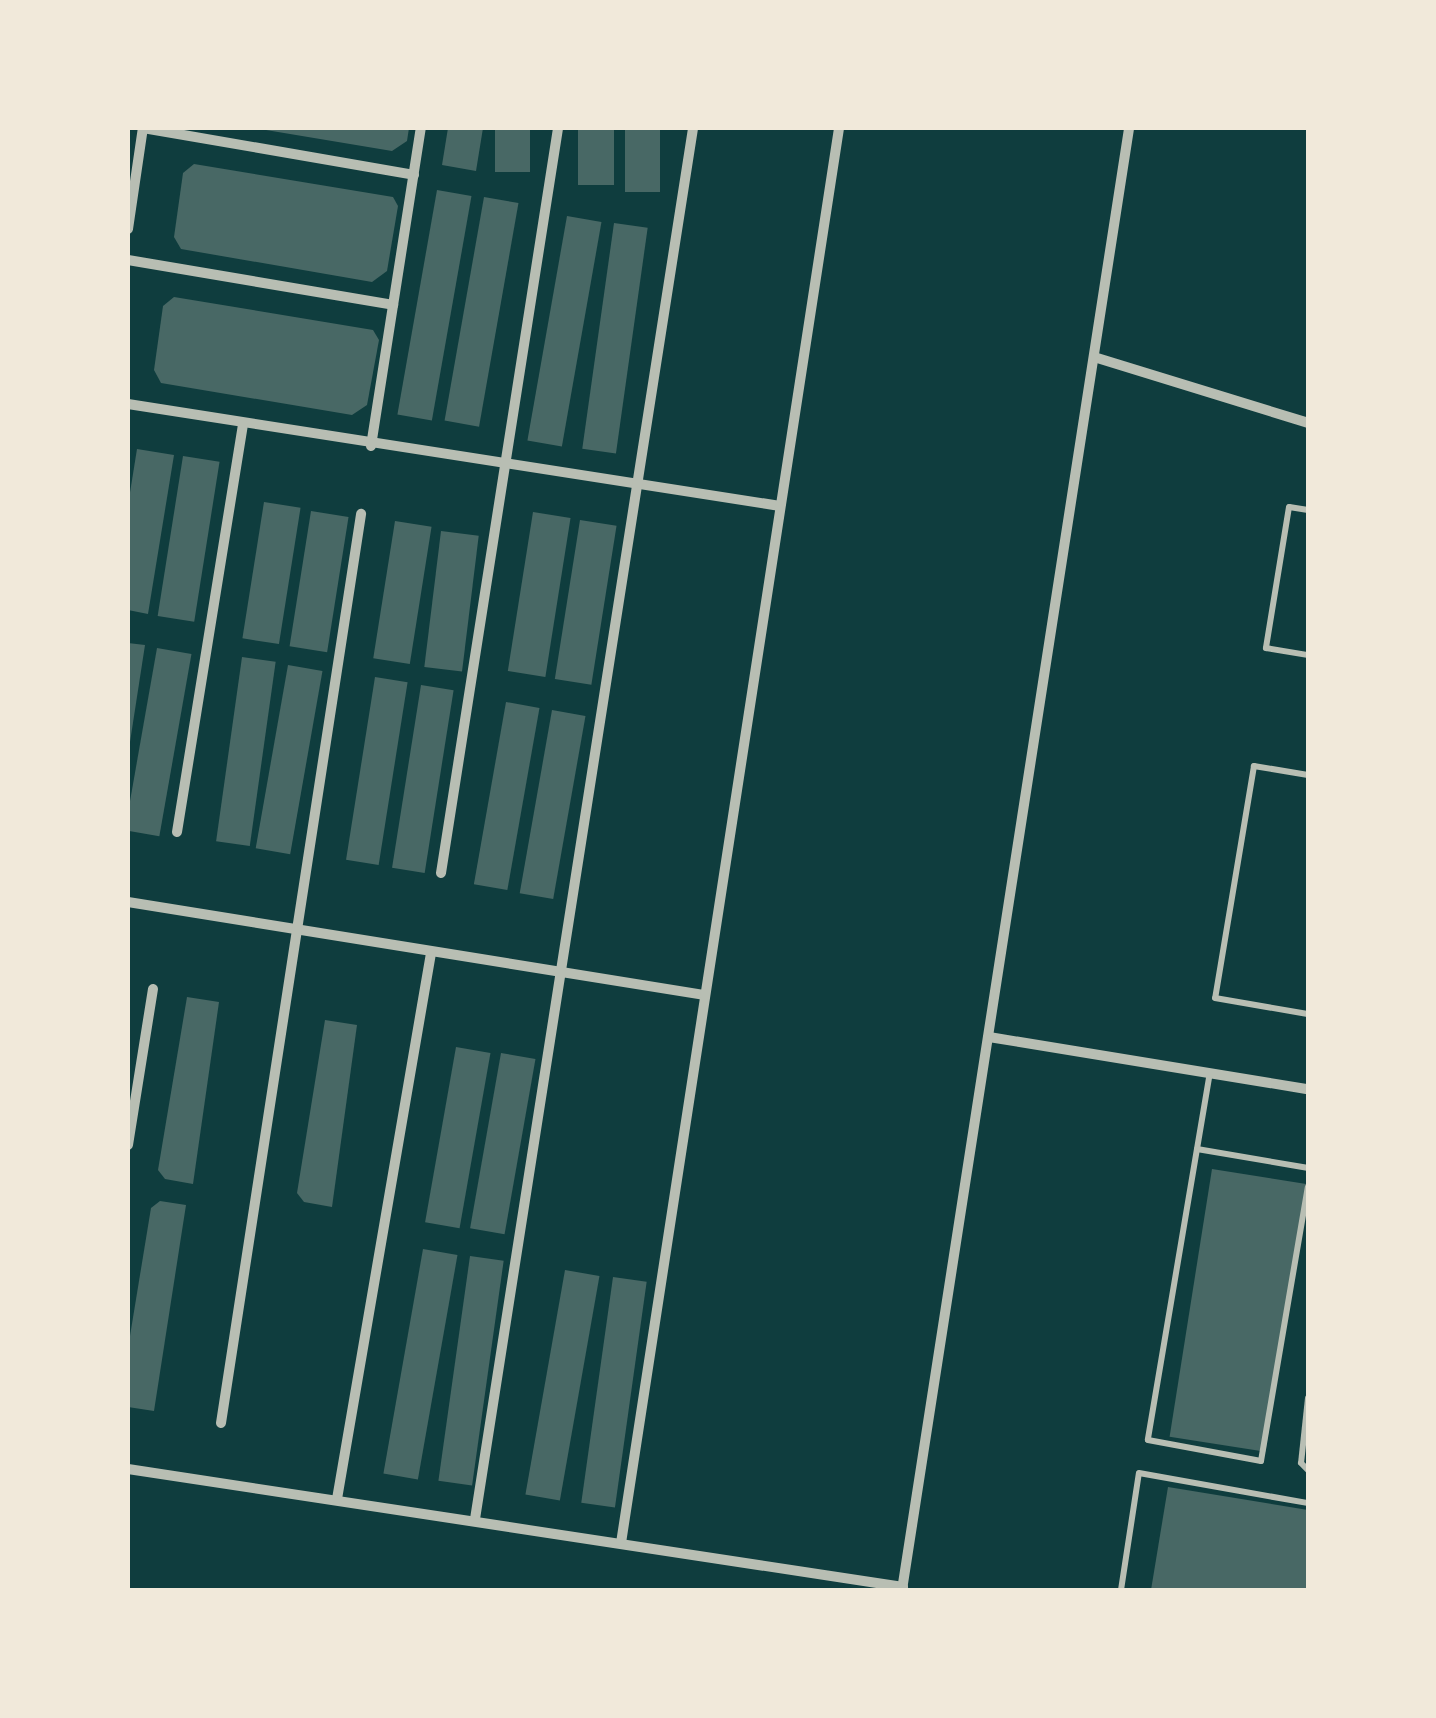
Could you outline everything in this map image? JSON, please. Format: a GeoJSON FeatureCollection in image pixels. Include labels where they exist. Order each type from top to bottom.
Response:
{"type":"FeatureCollection","features":[{"type":"Feature","properties":{"kind":"street"},"geometry":{"type":"LineString","coordinates":[[128,230],[143,128],[414,175]]}},
{"type":"Feature","properties":{"kind":"street"},"geometry":{"type":"LineString","coordinates":[[370,446],[421,128]]}},
{"type":"Feature","properties":{"kind":"street"},"geometry":{"type":"LineString","coordinates":[[440,873],[558,128]]}},
{"type":"Feature","properties":{"kind":"street"},"geometry":{"type":"LineString","coordinates":[[475,1520],[693,128]]}},
{"type":"Feature","properties":{"kind":"street"},"geometry":{"type":"LineString","coordinates":[[621,1543],[839,128]]}},
{"type":"Feature","properties":{"kind":"street"},"geometry":{"type":"LineString","coordinates":[[128,1468],[903,1589],[1129,128]]}},
{"type":"Feature","properties":{"kind":"street"},"geometry":{"type":"LineString","coordinates":[[128,260],[392,304]]}},
{"type":"Feature","properties":{"kind":"street"},"geometry":{"type":"LineString","coordinates":[[1094,357],[1308,423]]}},
{"type":"Feature","properties":{"kind":"street"},"geometry":{"type":"LineString","coordinates":[[128,404],[502,468],[780,506]]}},
{"type":"Feature","properties":{"kind":"street"},"geometry":{"type":"LineString","coordinates":[[177,832],[243,424]]}},
{"type":"Feature","properties":{"kind":"street"},"geometry":{"type":"LineString","coordinates":[[222,1423],[361,514]]}},
{"type":"Feature","properties":{"kind":"street"},"geometry":{"type":"LineString","coordinates":[[128,902],[704,995]]}},
{"type":"Feature","properties":{"kind":"street"},"geometry":{"type":"LineString","coordinates":[[337,1499],[430,952]]}},
{"type":"Feature","properties":{"kind":"street"},"geometry":{"type":"LineString","coordinates":[[128,1145],[153,989]]}},
{"type":"Feature","properties":{"kind":"street"},"geometry":{"type":"LineString","coordinates":[[989,1037],[1308,1088]]}},
{"type":"Feature","properties":{"kind":"lane"},"geometry":{"type":"LineString","coordinates":[[1308,510],[1289,507],[1266,648],[1308,655]]}},
{"type":"Feature","properties":{"kind":"lane"},"geometry":{"type":"LineString","coordinates":[[1308,775],[1254,766],[1215,998],[1308,1014]]}},
{"type":"Feature","properties":{"kind":"lane"},"geometry":{"type":"LineString","coordinates":[[1210,1071],[1148,1440],[1261,1461],[1308,1187]]}},
{"type":"Feature","properties":{"kind":"lane"},"geometry":{"type":"LineString","coordinates":[[1197,1149],[1308,1168]]}},
{"type":"Feature","properties":{"kind":"lane"},"geometry":{"type":"LineString","coordinates":[[1308,1398],[1301,1462],[1308,1470]]}},
{"type":"Feature","properties":{"kind":"lane"},"geometry":{"type":"LineString","coordinates":[[1121,1590],[1139,1473],[1308,1503]]}},
{"type":"Feature","properties":{"kind":"building"},"geometry":{"type":"Polygon","coordinates":[[[409,128],[407,141],[392,151],[266,130],[409,128]]]}},
{"type":"Feature","properties":{"kind":"building"},"geometry":{"type":"Polygon","coordinates":[[[448,128],[483,128],[476,171],[442,165],[448,128]]]}},
{"type":"Feature","properties":{"kind":"building"},"geometry":{"type":"Polygon","coordinates":[[[495,128],[530,128],[530,172],[495,172],[495,128]]]}},
{"type":"Feature","properties":{"kind":"building"},"geometry":{"type":"Polygon","coordinates":[[[578,128],[614,128],[614,185],[578,185],[578,128]]]}},
{"type":"Feature","properties":{"kind":"building"},"geometry":{"type":"Polygon","coordinates":[[[625,128],[660,128],[660,192],[625,192],[625,128]]]}},
{"type":"Feature","properties":{"kind":"building"},"geometry":{"type":"Polygon","coordinates":[[[194,164],[393,197],[398,206],[387,271],[372,282],[181,249],[174,237],[183,173],[194,164]]]}},
{"type":"Feature","properties":{"kind":"building"},"geometry":{"type":"Polygon","coordinates":[[[437,190],[471,196],[432,421],[397,415],[437,190]]]}},
{"type":"Feature","properties":{"kind":"building"},"geometry":{"type":"Polygon","coordinates":[[[484,197],[518,203],[479,427],[445,421],[484,197]]]}},
{"type":"Feature","properties":{"kind":"building"},"geometry":{"type":"Polygon","coordinates":[[[567,216],[601,222],[562,447],[527,441],[567,216]]]}},
{"type":"Feature","properties":{"kind":"building"},"geometry":{"type":"Polygon","coordinates":[[[614,223],[648,228],[616,454],[582,449],[614,223]]]}},
{"type":"Feature","properties":{"kind":"building"},"geometry":{"type":"Polygon","coordinates":[[[174,297],[373,330],[379,340],[367,405],[352,415],[161,383],[154,370],[163,306],[174,297]]]}},
{"type":"Feature","properties":{"kind":"building"},"geometry":{"type":"Polygon","coordinates":[[[137,449],[174,455],[148,614],[128,610],[128,505],[137,449]]]}},
{"type":"Feature","properties":{"kind":"building"},"geometry":{"type":"Polygon","coordinates":[[[183,456],[220,462],[194,622],[158,616],[183,456]]]}},
{"type":"Feature","properties":{"kind":"building"},"geometry":{"type":"Polygon","coordinates":[[[264,502],[301,508],[279,644],[242,638],[264,502]]]}},
{"type":"Feature","properties":{"kind":"building"},"geometry":{"type":"Polygon","coordinates":[[[311,511],[349,517],[327,652],[290,646],[311,511]]]}},
{"type":"Feature","properties":{"kind":"building"},"geometry":{"type":"Polygon","coordinates":[[[533,512],[571,518],[545,677],[508,671],[533,512]]]}},
{"type":"Feature","properties":{"kind":"building"},"geometry":{"type":"Polygon","coordinates":[[[580,520],[617,526],[591,685],[555,679],[580,520]]]}},
{"type":"Feature","properties":{"kind":"building"},"geometry":{"type":"Polygon","coordinates":[[[395,521],[432,527],[410,664],[373,658],[395,521]]]}},
{"type":"Feature","properties":{"kind":"building"},"geometry":{"type":"Polygon","coordinates":[[[441,531],[479,536],[462,672],[424,667],[441,531]]]}},
{"type":"Feature","properties":{"kind":"building"},"geometry":{"type":"Polygon","coordinates":[[[128,643],[145,645],[130,742],[128,742],[128,643]]]}},
{"type":"Feature","properties":{"kind":"building"},"geometry":{"type":"Polygon","coordinates":[[[157,648],[191,654],[159,836],[128,831],[157,648]]]}},
{"type":"Feature","properties":{"kind":"building"},"geometry":{"type":"Polygon","coordinates":[[[242,657],[276,662],[250,846],[216,841],[242,657]]]}},
{"type":"Feature","properties":{"kind":"building"},"geometry":{"type":"Polygon","coordinates":[[[288,665],[322,671],[290,854],[256,848],[288,665]]]}},
{"type":"Feature","properties":{"kind":"building"},"geometry":{"type":"Polygon","coordinates":[[[375,677],[408,682],[379,865],[346,860],[375,677]]]}},
{"type":"Feature","properties":{"kind":"building"},"geometry":{"type":"Polygon","coordinates":[[[421,685],[454,690],[425,873],[392,868],[421,685]]]}},
{"type":"Feature","properties":{"kind":"building"},"geometry":{"type":"Polygon","coordinates":[[[506,702],[539,708],[507,890],[474,884],[506,702]]]}},
{"type":"Feature","properties":{"kind":"building"},"geometry":{"type":"Polygon","coordinates":[[[552,710],[585,716],[553,899],[520,893],[552,710]]]}},
{"type":"Feature","properties":{"kind":"building"},"geometry":{"type":"Polygon","coordinates":[[[187,997],[219,1002],[193,1184],[165,1179],[158,1170],[187,997]]]}},
{"type":"Feature","properties":{"kind":"building"},"geometry":{"type":"Polygon","coordinates":[[[325,1020],[357,1025],[332,1207],[304,1202],[297,1193],[325,1020]]]}},
{"type":"Feature","properties":{"kind":"building"},"geometry":{"type":"Polygon","coordinates":[[[456,1047],[490,1053],[460,1228],[425,1222],[456,1047]]]}},
{"type":"Feature","properties":{"kind":"building"},"geometry":{"type":"Polygon","coordinates":[[[501,1053],[535,1059],[505,1234],[470,1228],[501,1053]]]}},
{"type":"Feature","properties":{"kind":"building"},"geometry":{"type":"Polygon","coordinates":[[[1212,1169],[1308,1184],[1265,1452],[1170,1437],[1212,1169]]]}},
{"type":"Feature","properties":{"kind":"building"},"geometry":{"type":"Polygon","coordinates":[[[160,1201],[186,1205],[154,1411],[128,1407],[128,1348],[151,1208],[160,1201]]]}},
{"type":"Feature","properties":{"kind":"building"},"geometry":{"type":"Polygon","coordinates":[[[423,1249],[457,1255],[418,1480],[383,1474],[423,1249]]]}},
{"type":"Feature","properties":{"kind":"building"},"geometry":{"type":"Polygon","coordinates":[[[470,1256],[504,1261],[472,1486],[438,1481],[470,1256]]]}},
{"type":"Feature","properties":{"kind":"building"},"geometry":{"type":"Polygon","coordinates":[[[565,1270],[599,1276],[560,1501],[525,1495],[565,1270]]]}},
{"type":"Feature","properties":{"kind":"building"},"geometry":{"type":"Polygon","coordinates":[[[613,1277],[647,1282],[615,1508],[581,1503],[613,1277]]]}},
{"type":"Feature","properties":{"kind":"building"},"geometry":{"type":"Polygon","coordinates":[[[1168,1487],[1308,1510],[1308,1590],[1151,1590],[1168,1487]]]}}]}
